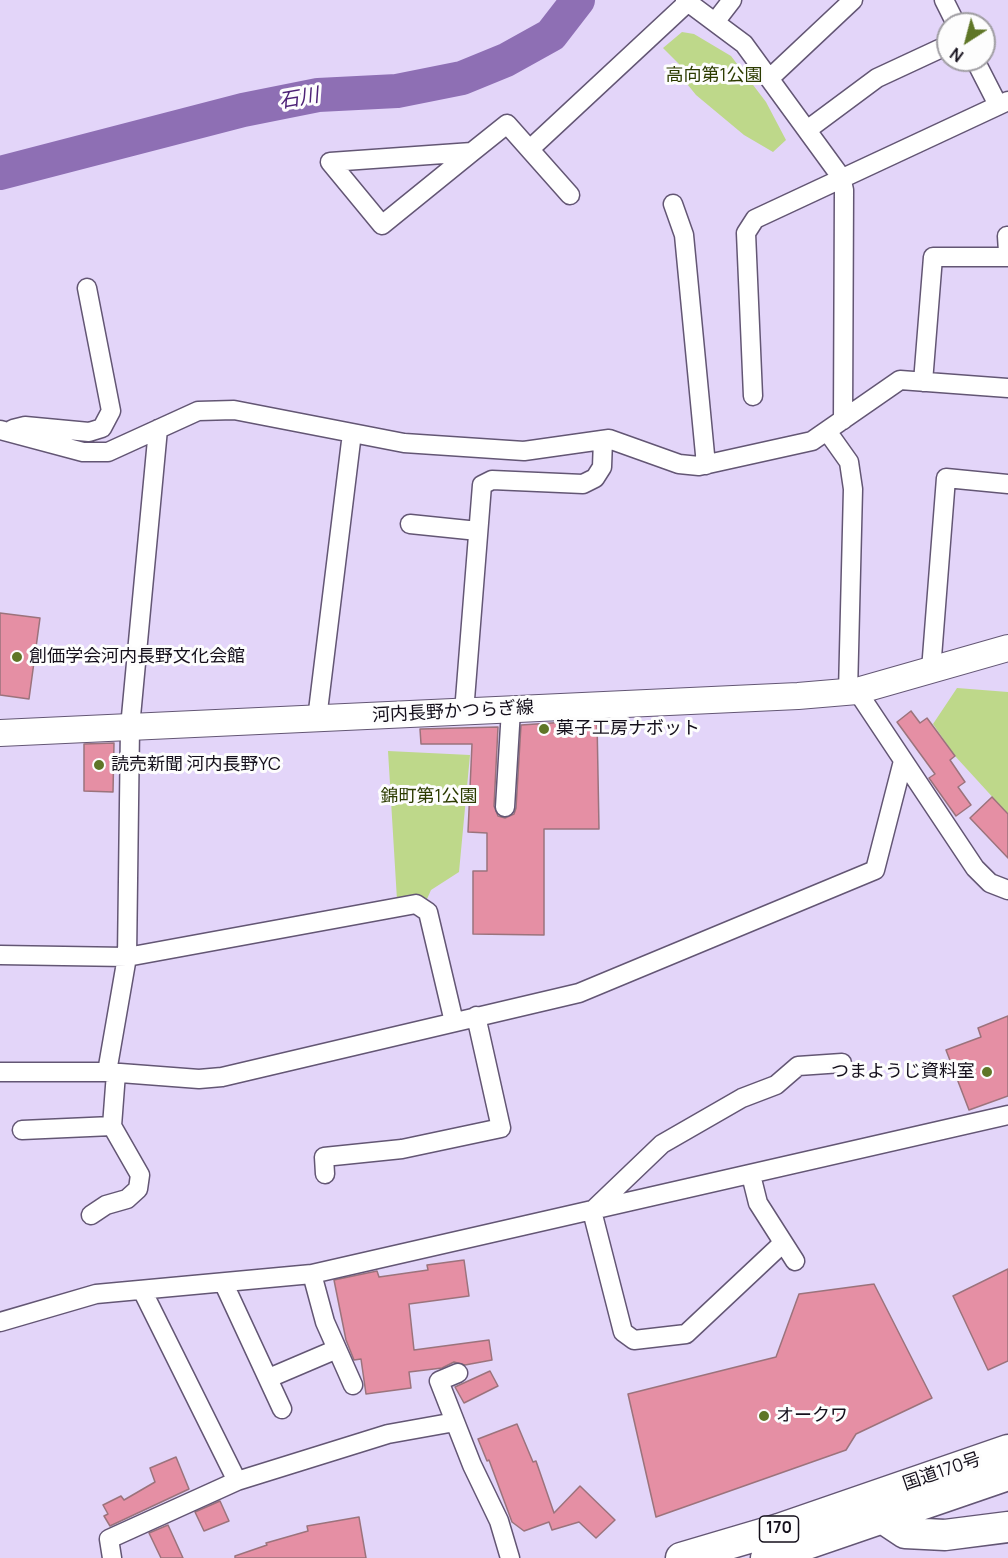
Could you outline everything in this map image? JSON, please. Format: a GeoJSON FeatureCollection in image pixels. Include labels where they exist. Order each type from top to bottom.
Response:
{"type":"FeatureCollection","features":[{"type":"Feature","properties":{"kind":"highway","name":"国道170号"},"geometry":{"type":"LineString","coordinates":[[766,1558],[1008,1450]]}},
{"type":"Feature","properties":{"kind":"highway","name":"国道170号"},"geometry":{"type":"LineString","coordinates":[[681,1558],[1008,1475]]}},
{"type":"Feature","properties":{"kind":"highway"},"geometry":{"type":"LineString","coordinates":[[880,1507],[905,1533],[945,1535],[1008,1527]]}},
{"type":"Feature","properties":{"kind":"main road","name":"河内長野かつらぎ線"},"geometry":{"type":"LineString","coordinates":[[0,733],[511,710],[853,691],[1008,648]]}},
{"type":"Feature","properties":{"kind":"street"},"geometry":{"type":"LineString","coordinates":[[715,22],[732,0]]}},
{"type":"Feature","properties":{"kind":"street"},"geometry":{"type":"LineString","coordinates":[[770,78],[853,0]]}},
{"type":"Feature","properties":{"kind":"street"},"geometry":{"type":"LineString","coordinates":[[530,149],[687,1],[744,44],[841,177],[844,190],[843,420]]}},
{"type":"Feature","properties":{"kind":"street"},"geometry":{"type":"LineString","coordinates":[[807,130],[877,78],[936,51]]}},
{"type":"Feature","properties":{"kind":"street"},"geometry":{"type":"LineString","coordinates":[[753,396],[746,233],[755,219],[1003,103],[983,72]]}},
{"type":"Feature","properties":{"kind":"street"},"geometry":{"type":"LineString","coordinates":[[472,152],[330,162],[382,225],[507,124],[570,195]]}},
{"type":"Feature","properties":{"kind":"street"},"geometry":{"type":"LineString","coordinates":[[673,204],[684,236],[706,465]]}},
{"type":"Feature","properties":{"kind":"street"},"geometry":{"type":"LineString","coordinates":[[923,382],[933,257],[1008,257]]}},
{"type":"Feature","properties":{"kind":"street"},"geometry":{"type":"LineString","coordinates":[[2,430],[25,426],[89,432],[102,428],[111,411],[87,288]]}},
{"type":"Feature","properties":{"kind":"street"},"geometry":{"type":"LineString","coordinates":[[2,430],[84,452],[108,452],[198,411],[234,410],[404,443],[524,451],[609,439],[679,464],[706,465],[812,441],[900,380],[1008,388]]}},
{"type":"Feature","properties":{"kind":"street"},"geometry":{"type":"LineString","coordinates":[[91,1215],[106,1205],[127,1199],[138,1189],[140,1175],[112,1126],[112,1073],[127,957],[130,727],[158,429]]}},
{"type":"Feature","properties":{"kind":"street"},"geometry":{"type":"LineString","coordinates":[[826,431],[849,462],[854,489],[853,691],[975,868],[990,883],[1008,890]]}},
{"type":"Feature","properties":{"kind":"street"},"geometry":{"type":"LineString","coordinates":[[317,718],[352,433]]}},
{"type":"Feature","properties":{"kind":"street"},"geometry":{"type":"LineString","coordinates":[[464,712],[482,484],[492,480],[583,484],[595,478],[602,467],[603,440]]}},
{"type":"Feature","properties":{"kind":"street"},"geometry":{"type":"LineString","coordinates":[[931,670],[946,478],[1008,484]]}},
{"type":"Feature","properties":{"kind":"street"},"geometry":{"type":"LineString","coordinates":[[410,524],[478,531]]}},
{"type":"Feature","properties":{"kind":"street"},"geometry":{"type":"LineString","coordinates":[[505,807],[511,710]]}},
{"type":"Feature","properties":{"kind":"street"},"geometry":{"type":"LineString","coordinates":[[0,1072],[112,1073],[199,1079],[222,1077],[579,993],[875,870],[903,761]]}},
{"type":"Feature","properties":{"kind":"street"},"geometry":{"type":"LineString","coordinates":[[0,955],[127,957],[416,904],[428,912],[454,1022]]}},
{"type":"Feature","properties":{"kind":"street"},"geometry":{"type":"LineString","coordinates":[[325,1174],[324,1157],[402,1149],[501,1128],[476,1017]]}},
{"type":"Feature","properties":{"kind":"street"},"geometry":{"type":"LineString","coordinates":[[592,1211],[662,1144],[742,1098],[776,1085],[798,1066],[842,1062]]}},
{"type":"Feature","properties":{"kind":"street"},"geometry":{"type":"LineString","coordinates":[[0,1322],[96,1294],[224,1284],[312,1274],[1008,1115]]}},
{"type":"Feature","properties":{"kind":"street"},"geometry":{"type":"LineString","coordinates":[[22,1130],[112,1126]]}},
{"type":"Feature","properties":{"kind":"street"},"geometry":{"type":"LineString","coordinates":[[751,1175],[758,1203],[795,1261]]}},
{"type":"Feature","properties":{"kind":"street"},"geometry":{"type":"LineString","coordinates":[[592,1211],[623,1332],[634,1340],[686,1334],[783,1243]]}},
{"type":"Feature","properties":{"kind":"street"},"geometry":{"type":"LineString","coordinates":[[312,1274],[325,1322],[353,1385]]}},
{"type":"Feature","properties":{"kind":"street"},"geometry":{"type":"LineString","coordinates":[[224,1284],[282,1409]]}},
{"type":"Feature","properties":{"kind":"street"},"geometry":{"type":"LineString","coordinates":[[141,1290],[237,1481]]}},
{"type":"Feature","properties":{"kind":"street"},"geometry":{"type":"LineString","coordinates":[[269,1378],[337,1349]]}},
{"type":"Feature","properties":{"kind":"street"},"geometry":{"type":"LineString","coordinates":[[458,1373],[439,1381],[499,1521],[510,1558]]}},
{"type":"Feature","properties":{"kind":"street"},"geometry":{"type":"LineString","coordinates":[[112,1558],[109,1539],[237,1481],[388,1434],[455,1422]]}},
{"type":"Feature","properties":{"kind":"green space","name":"高向第1公園"},"geometry":{"type":"Polygon","coordinates":[[[682,32],[694,34],[731,56],[766,102],[786,140],[773,152],[744,135],[696,95],[679,74],[679,64],[663,48],[682,32]]]}},
{"type":"Feature","properties":{"kind":"green space"},"geometry":{"type":"Polygon","coordinates":[[[957,688],[1008,692],[1008,814],[955,756],[933,724],[957,688]]]}},
{"type":"Feature","properties":{"kind":"green space","name":"錦町第1公園"},"geometry":{"type":"Polygon","coordinates":[[[388,751],[470,755],[459,872],[431,890],[427,899],[397,900],[388,751]]]}},
{"type":"Feature","properties":{"kind":"building","name":"創価学会河内長野文化会館"},"geometry":{"type":"Polygon","coordinates":[[[0,613],[40,618],[29,699],[0,695],[0,613]]]}},
{"type":"Feature","properties":{"kind":"building"},"geometry":{"type":"Polygon","coordinates":[[[911,711],[920,723],[927,718],[955,756],[950,760],[965,782],[958,787],[971,805],[956,816],[929,778],[935,774],[897,722],[911,711]]]}},
{"type":"Feature","properties":{"kind":"building"},"geometry":{"type":"Polygon","coordinates":[[[597,720],[599,829],[544,829],[544,935],[473,934],[473,871],[487,871],[487,833],[468,832],[472,744],[421,744],[420,729],[498,727],[494,806],[498,816],[505,818],[514,814],[516,808],[521,725],[597,720]]]}},
{"type":"Feature","properties":{"kind":"building","name":"読売新聞 河内長野YC"},"geometry":{"type":"Polygon","coordinates":[[[114,743],[113,792],[84,791],[84,744],[114,743]]]}},
{"type":"Feature","properties":{"kind":"building"},"geometry":{"type":"Polygon","coordinates":[[[992,797],[1008,814],[1008,858],[970,818],[992,797]]]}},
{"type":"Feature","properties":{"kind":"building"},"geometry":{"type":"Polygon","coordinates":[[[1008,1016],[1008,1096],[969,1110],[946,1050],[981,1037],[978,1028],[1008,1016]]]}},
{"type":"Feature","properties":{"kind":"building"},"geometry":{"type":"Polygon","coordinates":[[[464,1260],[469,1296],[409,1304],[414,1350],[489,1340],[492,1360],[465,1365],[454,1362],[442,1368],[409,1372],[411,1388],[366,1394],[361,1359],[354,1360],[346,1340],[334,1280],[377,1271],[379,1277],[428,1270],[427,1265],[464,1260]]]}},
{"type":"Feature","properties":{"kind":"building"},"geometry":{"type":"Polygon","coordinates":[[[1008,1269],[1008,1361],[988,1370],[953,1296],[1008,1269]]]}},
{"type":"Feature","properties":{"kind":"building","name":"オークワ"},"geometry":{"type":"Polygon","coordinates":[[[874,1284],[932,1398],[856,1434],[846,1450],[656,1517],[628,1394],[776,1357],[799,1294],[874,1284]]]}},
{"type":"Feature","properties":{"kind":"building"},"geometry":{"type":"Polygon","coordinates":[[[490,1371],[498,1386],[464,1403],[455,1387],[490,1371]]]}},
{"type":"Feature","properties":{"kind":"building"},"geometry":{"type":"Polygon","coordinates":[[[517,1424],[533,1462],[536,1461],[554,1513],[580,1486],[615,1520],[596,1538],[579,1522],[552,1530],[549,1522],[524,1531],[512,1522],[489,1460],[487,1461],[478,1439],[517,1424]]]}},
{"type":"Feature","properties":{"kind":"building"},"geometry":{"type":"Polygon","coordinates":[[[176,1457],[189,1489],[110,1526],[104,1516],[108,1514],[103,1505],[121,1496],[124,1500],[155,1482],[150,1468],[176,1457]]]}},
{"type":"Feature","properties":{"kind":"building"},"geometry":{"type":"Polygon","coordinates":[[[220,1501],[229,1521],[204,1531],[195,1512],[220,1501]]]}},
{"type":"Feature","properties":{"kind":"building"},"geometry":{"type":"Polygon","coordinates":[[[359,1517],[366,1558],[235,1558],[235,1556],[267,1545],[266,1543],[308,1531],[307,1526],[359,1517]]]}},
{"type":"Feature","properties":{"kind":"building"},"geometry":{"type":"Polygon","coordinates":[[[168,1525],[183,1558],[161,1558],[149,1533],[168,1525]]]}},
{"type":"Feature","properties":{"kind":"waterway","name":"石川"},"geometry":{"type":"LineString","coordinates":[[0,173],[243,110],[318,95],[397,91],[462,78],[506,60],[551,35],[578,0]]}},
{"type":"Feature","properties":{"kind":"place","name":"創価学会河内長野文化会館"},"geometry":{"type":"Point","coordinates":[17,657]}},
{"type":"Feature","properties":{"kind":"place","name":"菓子工房ナボット"},"geometry":{"type":"Point","coordinates":[544,729]}},
{"type":"Feature","properties":{"kind":"place","name":"読売新聞 河内長野YC"},"geometry":{"type":"Point","coordinates":[99,765]}},
{"type":"Feature","properties":{"kind":"place","name":"つまようじ資料室"},"geometry":{"type":"Point","coordinates":[987,1072]}},
{"type":"Feature","properties":{"kind":"place","name":"オークワ"},"geometry":{"type":"Point","coordinates":[764,1416]}}]}
